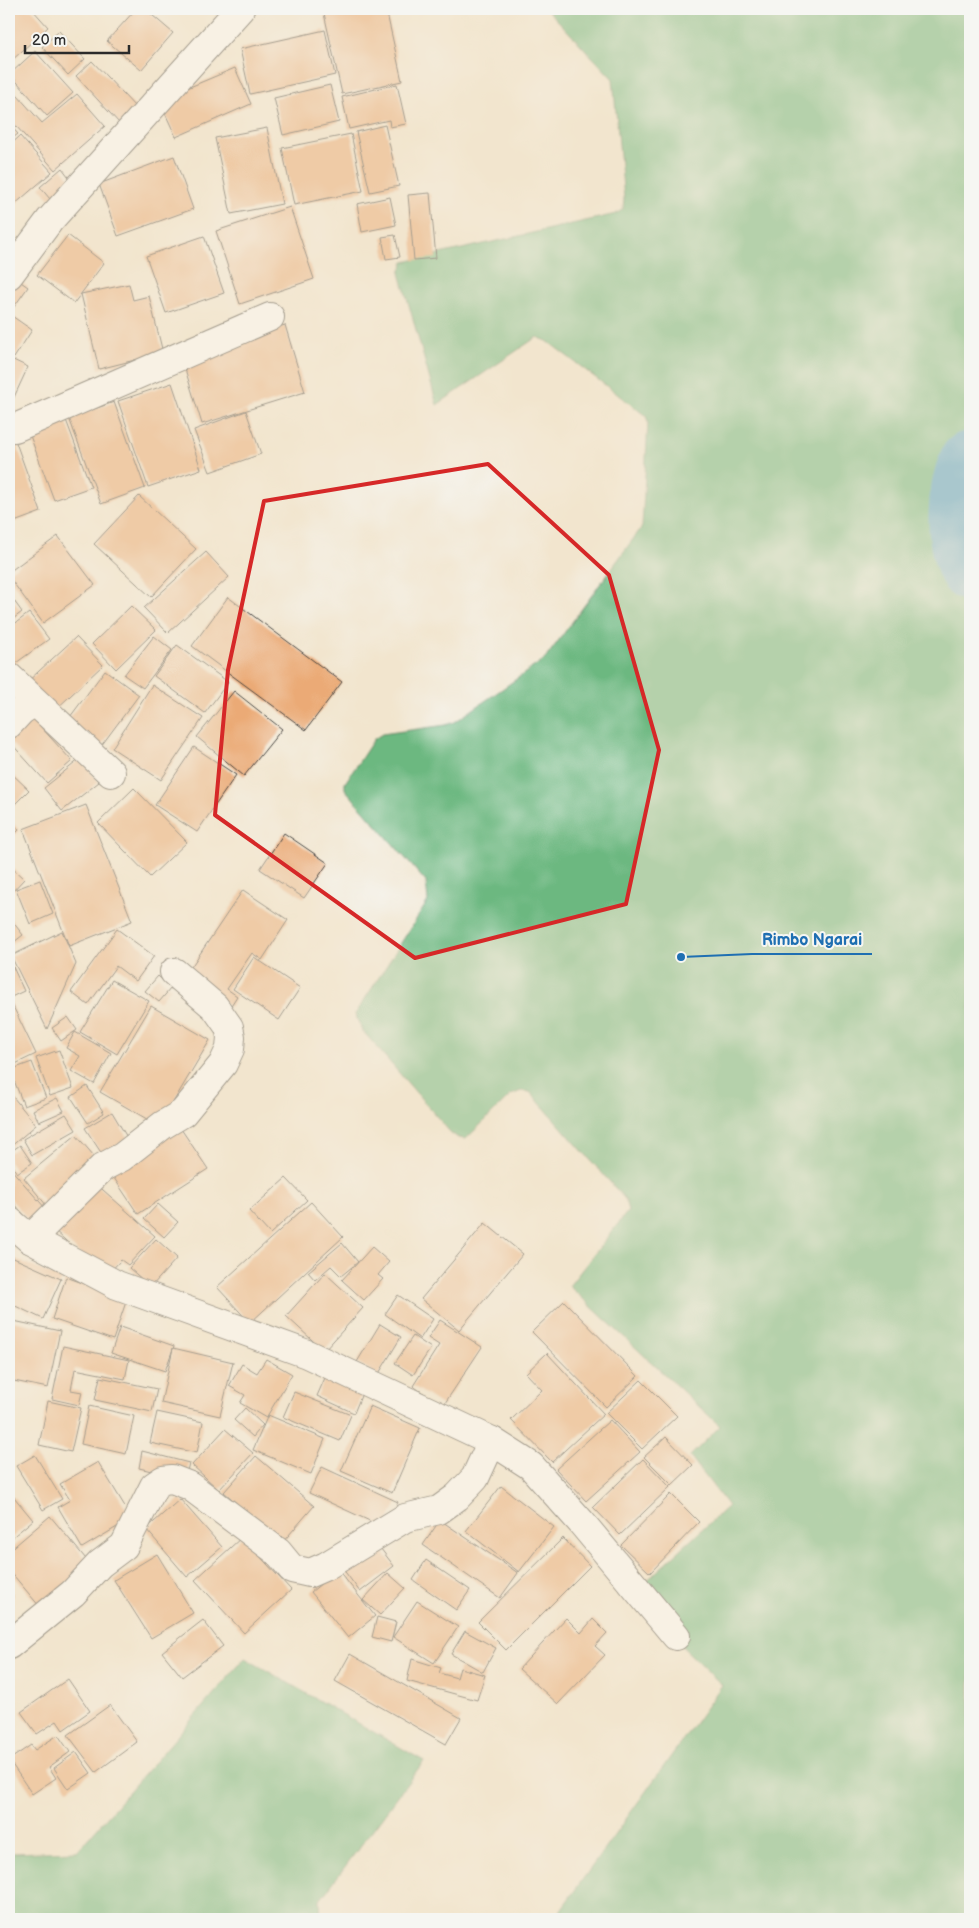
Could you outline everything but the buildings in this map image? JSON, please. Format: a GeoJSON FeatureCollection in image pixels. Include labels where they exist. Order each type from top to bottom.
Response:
{"type":"FeatureCollection","features":[{"type":"Feature","properties":{"kind":"street"},"geometry":{"type":"LineString","coordinates":[[9,275],[50,220],[240,9]]}},
{"type":"Feature","properties":{"kind":"street"},"geometry":{"type":"LineString","coordinates":[[9,428],[24,424],[270,317]]}},
{"type":"Feature","properties":{"kind":"street"},"geometry":{"type":"LineString","coordinates":[[9,677],[111,773]]}},
{"type":"Feature","properties":{"kind":"street"},"geometry":{"type":"LineString","coordinates":[[9,724],[21,711],[35,702]]}},
{"type":"Feature","properties":{"kind":"street"},"geometry":{"type":"LineString","coordinates":[[30,1239],[103,1167],[122,1157],[162,1125],[183,1113],[223,1064],[230,1049],[230,1027],[215,1008],[174,972]]}},
{"type":"Feature","properties":{"kind":"street"},"geometry":{"type":"LineString","coordinates":[[9,1221],[30,1239],[117,1286],[307,1354],[492,1441],[531,1466],[582,1522],[676,1636]]}},
{"type":"Feature","properties":{"kind":"street"},"geometry":{"type":"LineString","coordinates":[[9,1645],[73,1593],[100,1564],[124,1546],[154,1486],[163,1480],[172,1479],[190,1486],[278,1552],[292,1569],[310,1573],[326,1566],[405,1518],[439,1510],[458,1497],[475,1478],[492,1441]]}},
{"type":"Feature","properties":{"kind":"highlighted area"},"geometry":{"type":"Polygon","coordinates":[[[488,464],[609,575],[659,750],[626,904],[415,958],[215,815],[228,670],[264,501],[488,464]]]}},
{"type":"Feature","properties":{"kind":"green space"},"geometry":{"type":"Polygon","coordinates":[[[547,9],[970,9],[970,1919],[563,1919],[560,1911],[722,1685],[630,1596],[728,1506],[690,1456],[720,1426],[569,1286],[628,1211],[625,1199],[530,1092],[521,1091],[511,1095],[466,1139],[458,1138],[450,1132],[362,1030],[357,1019],[356,1013],[428,901],[426,882],[345,789],[345,783],[374,739],[382,734],[446,725],[455,722],[545,659],[642,527],[648,422],[646,416],[547,341],[537,337],[437,405],[400,273],[404,262],[616,214],[623,209],[624,199],[613,79],[547,9]]]}},
{"type":"Feature","properties":{"kind":"green space"},"geometry":{"type":"Polygon","coordinates":[[[245,1658],[424,1761],[320,1900],[321,1919],[9,1919],[9,1853],[77,1851],[245,1658]]]}},
{"type":"Feature","properties":{"kind":"waterway"},"geometry":{"type":"LineString","coordinates":[[970,462],[960,502],[962,545],[970,570]]}},
{"type":"Feature","properties":{"kind":"place","name":"Rimbo Ngarai"},"geometry":{"type":"Point","coordinates":[681,957]}}]}
